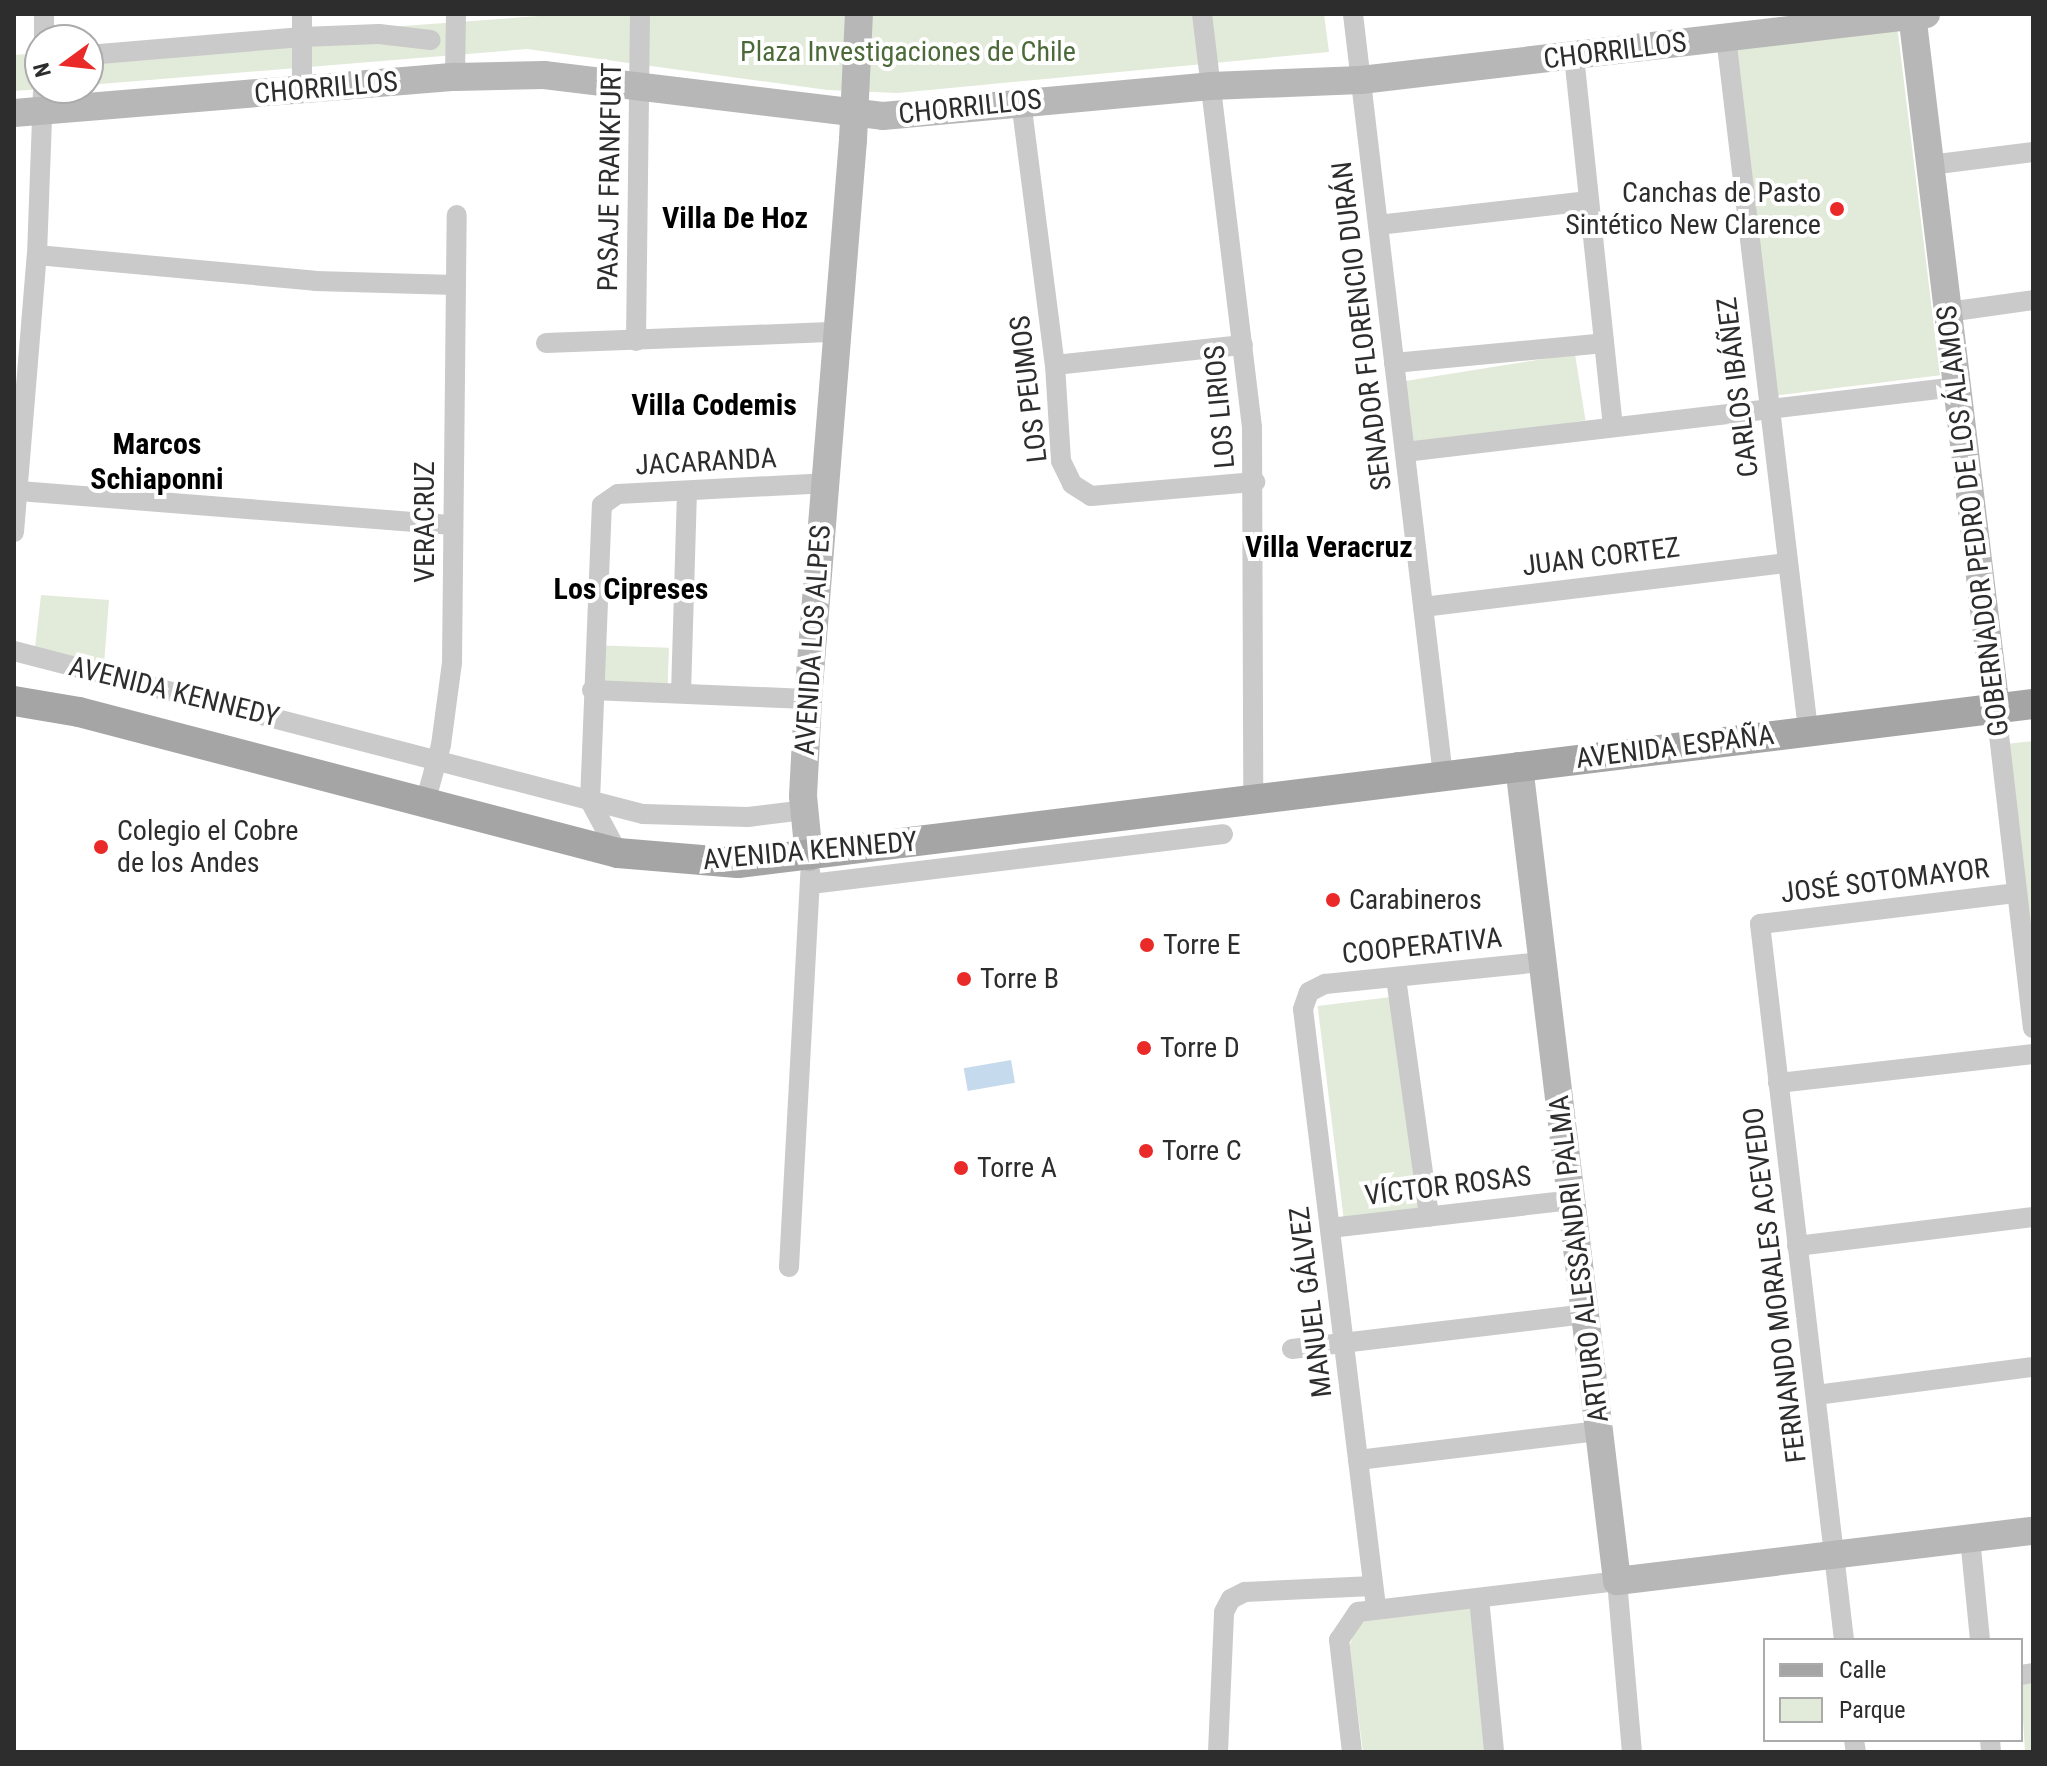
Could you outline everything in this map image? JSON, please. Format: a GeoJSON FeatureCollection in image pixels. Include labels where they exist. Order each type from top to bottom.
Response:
{"type":"FeatureCollection","features":[{"type":"Feature","properties":{"kind":"main road","name":"AVENIDA KENNEDY"},"geometry":{"type":"LineString","coordinates":[[14,688],[79,712]]}},
{"type":"Feature","properties":{"kind":"main road","name":"AVENIDA KENNEDY"},"geometry":{"type":"LineString","coordinates":[[14,701],[79,712],[618,853],[810,870],[1028,827],[1317,791]]}},
{"type":"Feature","properties":{"kind":"main road","name":"AVENIDA ESPAÑA"},"geometry":{"type":"LineString","coordinates":[[1317,791],[2033,704]]}},
{"type":"Feature","properties":{"kind":"street"},"geometry":{"type":"LineString","coordinates":[[302,14],[302,90]]}},
{"type":"Feature","properties":{"kind":"street"},"geometry":{"type":"LineString","coordinates":[[455,77],[456,14]]}},
{"type":"Feature","properties":{"kind":"street","name":"PASAJE FRANKFURT"},"geometry":{"type":"LineString","coordinates":[[636,341],[640,14]]}},
{"type":"Feature","properties":{"kind":"street","name":"AVENIDA LOS ALPES"},"geometry":{"type":"LineString","coordinates":[[789,1267],[810,870],[804,810],[808,699],[855,115],[859,14]]}},
{"type":"Feature","properties":{"kind":"street","name":"LOS LIRIOS"},"geometry":{"type":"LineString","coordinates":[[1202,14],[1243,345],[1255,482],[1253,798]]}},
{"type":"Feature","properties":{"kind":"street","name":"SENADOR FLORENCIO DURÁN"},"geometry":{"type":"LineString","coordinates":[[1353,14],[1443,775]]}},
{"type":"Feature","properties":{"kind":"street","name":"CHORRILLOS"},"geometry":{"type":"LineString","coordinates":[[104,97],[302,90],[455,77],[544,75],[855,115],[907,115],[1021,101],[1211,86],[1361,80],[1917,15]]}},
{"type":"Feature","properties":{"kind":"street","name":"GOBERNADOR PEDRO DE LOS ÁLAMOS"},"geometry":{"type":"LineString","coordinates":[[1917,15],[1930,165],[2033,1028]]}},
{"type":"Feature","properties":{"kind":"street"},"geometry":{"type":"LineString","coordinates":[[104,54],[302,37],[379,34],[431,40]]}},
{"type":"Feature","properties":{"kind":"street","name":"CARLOS IBÁÑEZ"},"geometry":{"type":"LineString","coordinates":[[1726,37],[1808,730]]}},
{"type":"Feature","properties":{"kind":"street"},"geometry":{"type":"LineString","coordinates":[[1574,56],[1613,427]]}},
{"type":"Feature","properties":{"kind":"street","name":"LOS PEUMOS"},"geometry":{"type":"LineString","coordinates":[[1021,101],[1055,365],[1061,461],[1072,484],[1091,496],[1255,482]]}},
{"type":"Feature","properties":{"kind":"street","name":"CHORRILLOS"},"geometry":{"type":"LineString","coordinates":[[14,113],[33,104]]}},
{"type":"Feature","properties":{"kind":"street"},"geometry":{"type":"LineString","coordinates":[[14,532],[37,255],[43,104]]}},
{"type":"Feature","properties":{"kind":"street"},"geometry":{"type":"LineString","coordinates":[[1930,165],[2033,152]]}},
{"type":"Feature","properties":{"kind":"street"},"geometry":{"type":"LineString","coordinates":[[1378,225],[1589,201]]}},
{"type":"Feature","properties":{"kind":"street","name":"VERACRUZ"},"geometry":{"type":"LineString","coordinates":[[425,803],[438,758],[452,663],[457,215]]}},
{"type":"Feature","properties":{"kind":"street"},"geometry":{"type":"LineString","coordinates":[[37,255],[315,281],[455,285]]}},
{"type":"Feature","properties":{"kind":"street"},"geometry":{"type":"LineString","coordinates":[[1948,312],[2033,300]]}},
{"type":"Feature","properties":{"kind":"street"},"geometry":{"type":"LineString","coordinates":[[546,343],[836,332]]}},
{"type":"Feature","properties":{"kind":"street"},"geometry":{"type":"LineString","coordinates":[[1394,363],[1604,343]]}},
{"type":"Feature","properties":{"kind":"street"},"geometry":{"type":"LineString","coordinates":[[1055,365],[1243,345]]}},
{"type":"Feature","properties":{"kind":"street"},"geometry":{"type":"LineString","coordinates":[[1405,452],[1957,387]]}},
{"type":"Feature","properties":{"kind":"street","name":"JACARANDA"},"geometry":{"type":"LineString","coordinates":[[590,801],[592,690],[602,505],[618,494],[687,494],[825,483]]}},
{"type":"Feature","properties":{"kind":"street"},"geometry":{"type":"LineString","coordinates":[[19,491],[453,525]]}},
{"type":"Feature","properties":{"kind":"street"},"geometry":{"type":"LineString","coordinates":[[681,693],[687,494]]}},
{"type":"Feature","properties":{"kind":"street","name":"JUAN CORTEZ"},"geometry":{"type":"LineString","coordinates":[[1423,607],[1786,563]]}},
{"type":"Feature","properties":{"kind":"street","name":"AVENIDA KENNEDY"},"geometry":{"type":"LineString","coordinates":[[14,651],[438,758],[590,801],[668,816],[748,817],[804,810]]}},
{"type":"Feature","properties":{"kind":"street"},"geometry":{"type":"LineString","coordinates":[[592,690],[808,699]]}},
{"type":"Feature","properties":{"kind":"street","name":"ARTURO ALESSANDRI PALMA"},"geometry":{"type":"LineString","coordinates":[[1519,766],[1617,1581],[1632,1752]]}},
{"type":"Feature","properties":{"kind":"street"},"geometry":{"type":"LineString","coordinates":[[590,801],[618,853]]}},
{"type":"Feature","properties":{"kind":"street"},"geometry":{"type":"LineString","coordinates":[[1061,823],[1064,853]]}},
{"type":"Feature","properties":{"kind":"street"},"geometry":{"type":"LineString","coordinates":[[1028,827],[1032,857]]}},
{"type":"Feature","properties":{"kind":"street","name":"AVENIDA KENNEDY"},"geometry":{"type":"LineString","coordinates":[[810,870],[1032,857],[1223,834]]}},
{"type":"Feature","properties":{"kind":"street","name":"JOSÉ SOTOMAYOR"},"geometry":{"type":"LineString","coordinates":[[1760,924],[2017,893]]}},
{"type":"Feature","properties":{"kind":"street","name":"FERNANDO MORALES ACEVEDO"},"geometry":{"type":"LineString","coordinates":[[1760,924],[1844,1638]]}},
{"type":"Feature","properties":{"kind":"street","name":"COOPERATIVA"},"geometry":{"type":"LineString","coordinates":[[1309,992],[1325,984],[1543,962]]}},
{"type":"Feature","properties":{"kind":"street"},"geometry":{"type":"LineString","coordinates":[[1396,978],[1429,1217]]}},
{"type":"Feature","properties":{"kind":"street","name":"MANUEL GÁLVEZ"},"geometry":{"type":"LineString","coordinates":[[1309,992],[1303,1009],[1376,1607]]}},
{"type":"Feature","properties":{"kind":"street"},"geometry":{"type":"LineString","coordinates":[[1778,1083],[2033,1054]]}},
{"type":"Feature","properties":{"kind":"street","name":"VÍCTOR ROSAS"},"geometry":{"type":"LineString","coordinates":[[1330,1228],[1571,1200]]}},
{"type":"Feature","properties":{"kind":"street"},"geometry":{"type":"LineString","coordinates":[[1797,1246],[2033,1217]]}},
{"type":"Feature","properties":{"kind":"street"},"geometry":{"type":"LineString","coordinates":[[1292,1349],[1585,1314]]}},
{"type":"Feature","properties":{"kind":"street"},"geometry":{"type":"LineString","coordinates":[[1816,1395],[2033,1367]]}},
{"type":"Feature","properties":{"kind":"street"},"geometry":{"type":"LineString","coordinates":[[1358,1460],[1599,1431]]}},
{"type":"Feature","properties":{"kind":"street"},"geometry":{"type":"LineString","coordinates":[[1352,1752],[1339,1648],[1351,1617],[1376,1607],[1479,1598],[2033,1531]]}},
{"type":"Feature","properties":{"kind":"street"},"geometry":{"type":"LineString","coordinates":[[1970,1538],[1980,1638]]}},
{"type":"Feature","properties":{"kind":"street"},"geometry":{"type":"LineString","coordinates":[[1218,1752],[1224,1612],[1231,1599],[1245,1592],[1373,1586]]}},
{"type":"Feature","properties":{"kind":"street"},"geometry":{"type":"LineString","coordinates":[[1479,1598],[1494,1752]]}},
{"type":"Feature","properties":{"kind":"green space","name":"Plaza Investigaciones de Chile"},"geometry":{"type":"Polygon","coordinates":[[[567,14],[1324,14],[1329,52],[898,93],[827,90],[527,49],[104,84],[104,48],[567,14]]]}},
{"type":"Feature","properties":{"kind":"green space","name":"Canchas de Pasto Sintético New Clarence"},"geometry":{"type":"Polygon","coordinates":[[[1897,25],[1940,375],[1778,395],[1735,45],[1897,25]]]}},
{"type":"Feature","properties":{"kind":"green space"},"geometry":{"type":"Polygon","coordinates":[[[24,54],[24,90],[14,91],[14,55],[24,54]]]}},
{"type":"Feature","properties":{"kind":"green space"},"geometry":{"type":"Polygon","coordinates":[[[1575,354],[1585,420],[1413,448],[1402,381],[1575,354]]]}},
{"type":"Feature","properties":{"kind":"green space"},"geometry":{"type":"Polygon","coordinates":[[[41,595],[109,600],[104,664],[35,648],[41,595]]]}},
{"type":"Feature","properties":{"kind":"green space"},"geometry":{"type":"Polygon","coordinates":[[[589,645],[669,648],[668,687],[588,684],[589,645]]]}},
{"type":"Feature","properties":{"kind":"green space"},"geometry":{"type":"Polygon","coordinates":[[[2033,741],[2033,966],[2006,744],[2033,741]]]}},
{"type":"Feature","properties":{"kind":"green space"},"geometry":{"type":"Polygon","coordinates":[[[1399,996],[1425,1211],[1344,1221],[1318,1006],[1399,996]]]}},
{"type":"Feature","properties":{"kind":"green space"},"geometry":{"type":"Polygon","coordinates":[[[1473,1605],[1487,1752],[1363,1752],[1349,1646],[1359,1624],[1371,1616],[1473,1605]]]}},
{"type":"Feature","properties":{"kind":"green space"},"geometry":{"type":"Polygon","coordinates":[[[2033,1683],[2033,1752],[2025,1752],[2023,1685],[2033,1683]]]}},
{"type":"Feature","properties":{"kind":"water"},"geometry":{"type":"Polygon","coordinates":[[[1011,1060],[1015,1083],[968,1091],[964,1068],[1011,1060]]]}},
{"type":"Feature","properties":{"kind":"place","name":"Canchas de Pasto Sintético New Clarence"},"geometry":{"type":"Point","coordinates":[1837,209]}},
{"type":"Feature","properties":{"kind":"place","name":"Colegio el Cobre de los Andes"},"geometry":{"type":"Point","coordinates":[101,847]}},
{"type":"Feature","properties":{"kind":"place","name":"Carabineros"},"geometry":{"type":"Point","coordinates":[1333,900]}},
{"type":"Feature","properties":{"kind":"place","name":"Torre E"},"geometry":{"type":"Point","coordinates":[1147,945]}},
{"type":"Feature","properties":{"kind":"place","name":"Torre B"},"geometry":{"type":"Point","coordinates":[964,979]}},
{"type":"Feature","properties":{"kind":"place","name":"Torre D"},"geometry":{"type":"Point","coordinates":[1144,1048]}},
{"type":"Feature","properties":{"kind":"place","name":"Torre C"},"geometry":{"type":"Point","coordinates":[1146,1151]}},
{"type":"Feature","properties":{"kind":"place","name":"Torre A"},"geometry":{"type":"Point","coordinates":[961,1168]}},
{"type":"Feature","properties":{"kind":"district","name":"Villa De Hoz"},"geometry":{"type":"Point","coordinates":[735,218]}},
{"type":"Feature","properties":{"kind":"district","name":"Villa Codemis"},"geometry":{"type":"Point","coordinates":[714,405]}},
{"type":"Feature","properties":{"kind":"district","name":"Marcos Schiaponni"},"geometry":{"type":"Point","coordinates":[157,461]}},
{"type":"Feature","properties":{"kind":"district","name":"Villa Veracruz"},"geometry":{"type":"Point","coordinates":[1329,547]}},
{"type":"Feature","properties":{"kind":"district","name":"Los Cipreses"},"geometry":{"type":"Point","coordinates":[631,589]}}]}
